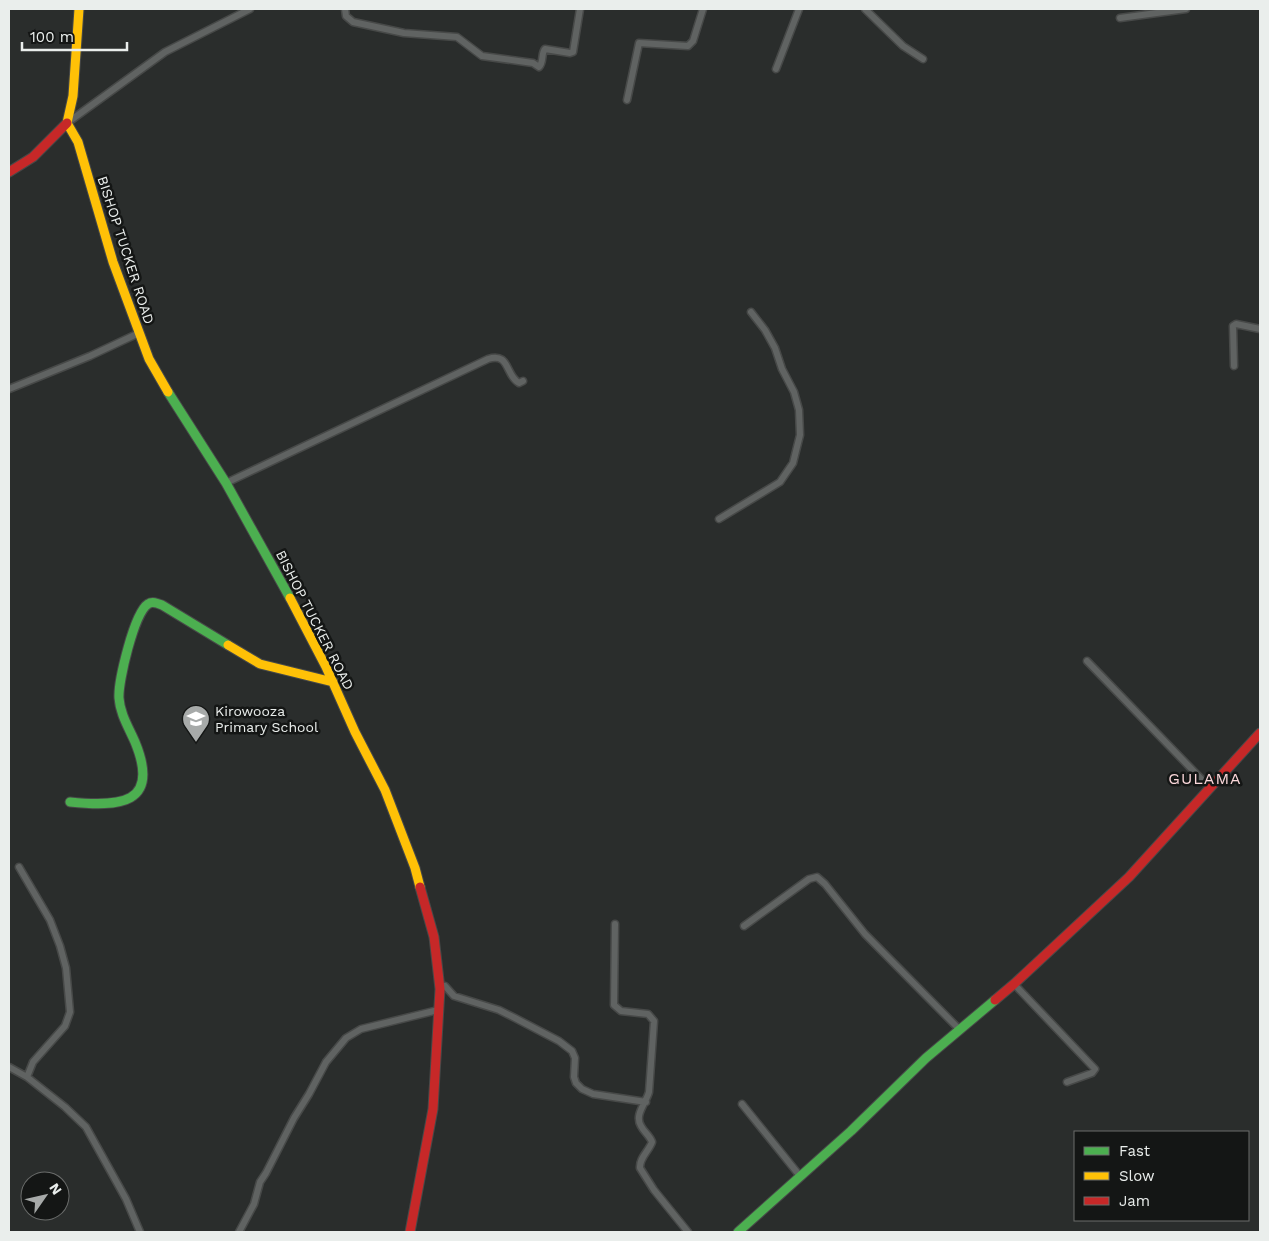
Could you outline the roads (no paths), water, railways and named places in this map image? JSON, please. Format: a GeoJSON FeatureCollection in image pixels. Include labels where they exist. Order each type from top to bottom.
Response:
{"type":"FeatureCollection","features":[{"type":"Feature","properties":{"kind":"main road"},"geometry":{"type":"LineString","coordinates":[[9,172],[38,155],[67,123],[73,96],[79,9]]}},
{"type":"Feature","properties":{"kind":"main road","name":"BISHOP TUCKER ROAD"},"geometry":{"type":"LineString","coordinates":[[67,123],[78,142],[113,262],[148,359],[226,483],[294,605],[333,682],[355,732],[386,790],[416,868],[434,937],[440,989],[433,1108],[410,1232]]}},
{"type":"Feature","properties":{"kind":"main road"},"geometry":{"type":"LineString","coordinates":[[70,802],[105,806],[118,804],[128,800],[142,784],[139,756],[121,707],[119,688],[136,620],[145,605],[150,602],[156,602],[167,607],[260,664],[333,682]]}},
{"type":"Feature","properties":{"kind":"main road"},"geometry":{"type":"LineString","coordinates":[[738,1232],[845,1136],[926,1058],[1014,984],[1129,877],[1260,733]]}},
{"type":"Feature","properties":{"kind":"street"},"geometry":{"type":"LineString","coordinates":[[67,123],[165,52],[250,9]]}},
{"type":"Feature","properties":{"kind":"street"},"geometry":{"type":"LineString","coordinates":[[345,9],[346,16],[353,22],[404,33],[457,37],[482,56],[533,63],[539,67],[544,50],[573,52],[580,9]]}},
{"type":"Feature","properties":{"kind":"street"},"geometry":{"type":"LineString","coordinates":[[627,100],[639,43],[688,46],[693,41],[703,9]]}},
{"type":"Feature","properties":{"kind":"street"},"geometry":{"type":"LineString","coordinates":[[776,69],[799,9]]}},
{"type":"Feature","properties":{"kind":"street"},"geometry":{"type":"LineString","coordinates":[[865,9],[903,46],[923,59]]}},
{"type":"Feature","properties":{"kind":"street"},"geometry":{"type":"LineString","coordinates":[[1120,18],[1186,9]]}},
{"type":"Feature","properties":{"kind":"street"},"geometry":{"type":"LineString","coordinates":[[719,519],[780,482],[792,463],[800,435],[799,410],[794,392],[782,370],[777,353],[765,330],[751,312]]}},
{"type":"Feature","properties":{"kind":"street"},"geometry":{"type":"LineString","coordinates":[[1234,366],[1233,326],[1236,324],[1260,329]]}},
{"type":"Feature","properties":{"kind":"street"},"geometry":{"type":"LineString","coordinates":[[9,389],[139,334]]}},
{"type":"Feature","properties":{"kind":"street"},"geometry":{"type":"LineString","coordinates":[[226,483],[305,447],[447,377],[493,358],[497,357],[504,360],[516,382],[523,381]]}},
{"type":"Feature","properties":{"kind":"street"},"geometry":{"type":"LineString","coordinates":[[1087,661],[1209,788]]}},
{"type":"Feature","properties":{"kind":"street"},"geometry":{"type":"LineString","coordinates":[[19,867],[50,920],[60,946],[66,968],[70,1012],[65,1026],[33,1062],[26,1078]]}},
{"type":"Feature","properties":{"kind":"street"},"geometry":{"type":"LineString","coordinates":[[744,926],[809,879],[817,877],[825,884],[865,934],[959,1029]]}},
{"type":"Feature","properties":{"kind":"street"},"geometry":{"type":"LineString","coordinates":[[615,924],[614,1005],[621,1011],[648,1014],[654,1021],[649,1092],[638,1116],[638,1121],[652,1142],[639,1164],[654,1190],[688,1232]]}},
{"type":"Feature","properties":{"kind":"street"},"geometry":{"type":"LineString","coordinates":[[1014,984],[1095,1069],[1092,1073],[1067,1082]]}},
{"type":"Feature","properties":{"kind":"street"},"geometry":{"type":"LineString","coordinates":[[445,986],[454,996],[499,1010],[543,1032],[567,1047],[575,1054],[574,1076],[576,1083],[582,1089],[593,1094],[646,1102]]}},
{"type":"Feature","properties":{"kind":"street"},"geometry":{"type":"LineString","coordinates":[[239,1232],[254,1204],[260,1182],[294,1118],[326,1062],[346,1038],[361,1029],[438,1010]]}},
{"type":"Feature","properties":{"kind":"street"},"geometry":{"type":"LineString","coordinates":[[9,1067],[76,1116],[86,1127],[126,1199],[140,1232]]}},
{"type":"Feature","properties":{"kind":"street"},"geometry":{"type":"LineString","coordinates":[[742,1104],[800,1176]]}},
{"type":"Feature","properties":{"kind":"place","name":"Kirowooza Primary School"},"geometry":{"type":"Point","coordinates":[196,743]}},
{"type":"Feature","properties":{"kind":"district","name":"GULAMA"},"geometry":{"type":"Point","coordinates":[1205,778]}}]}
